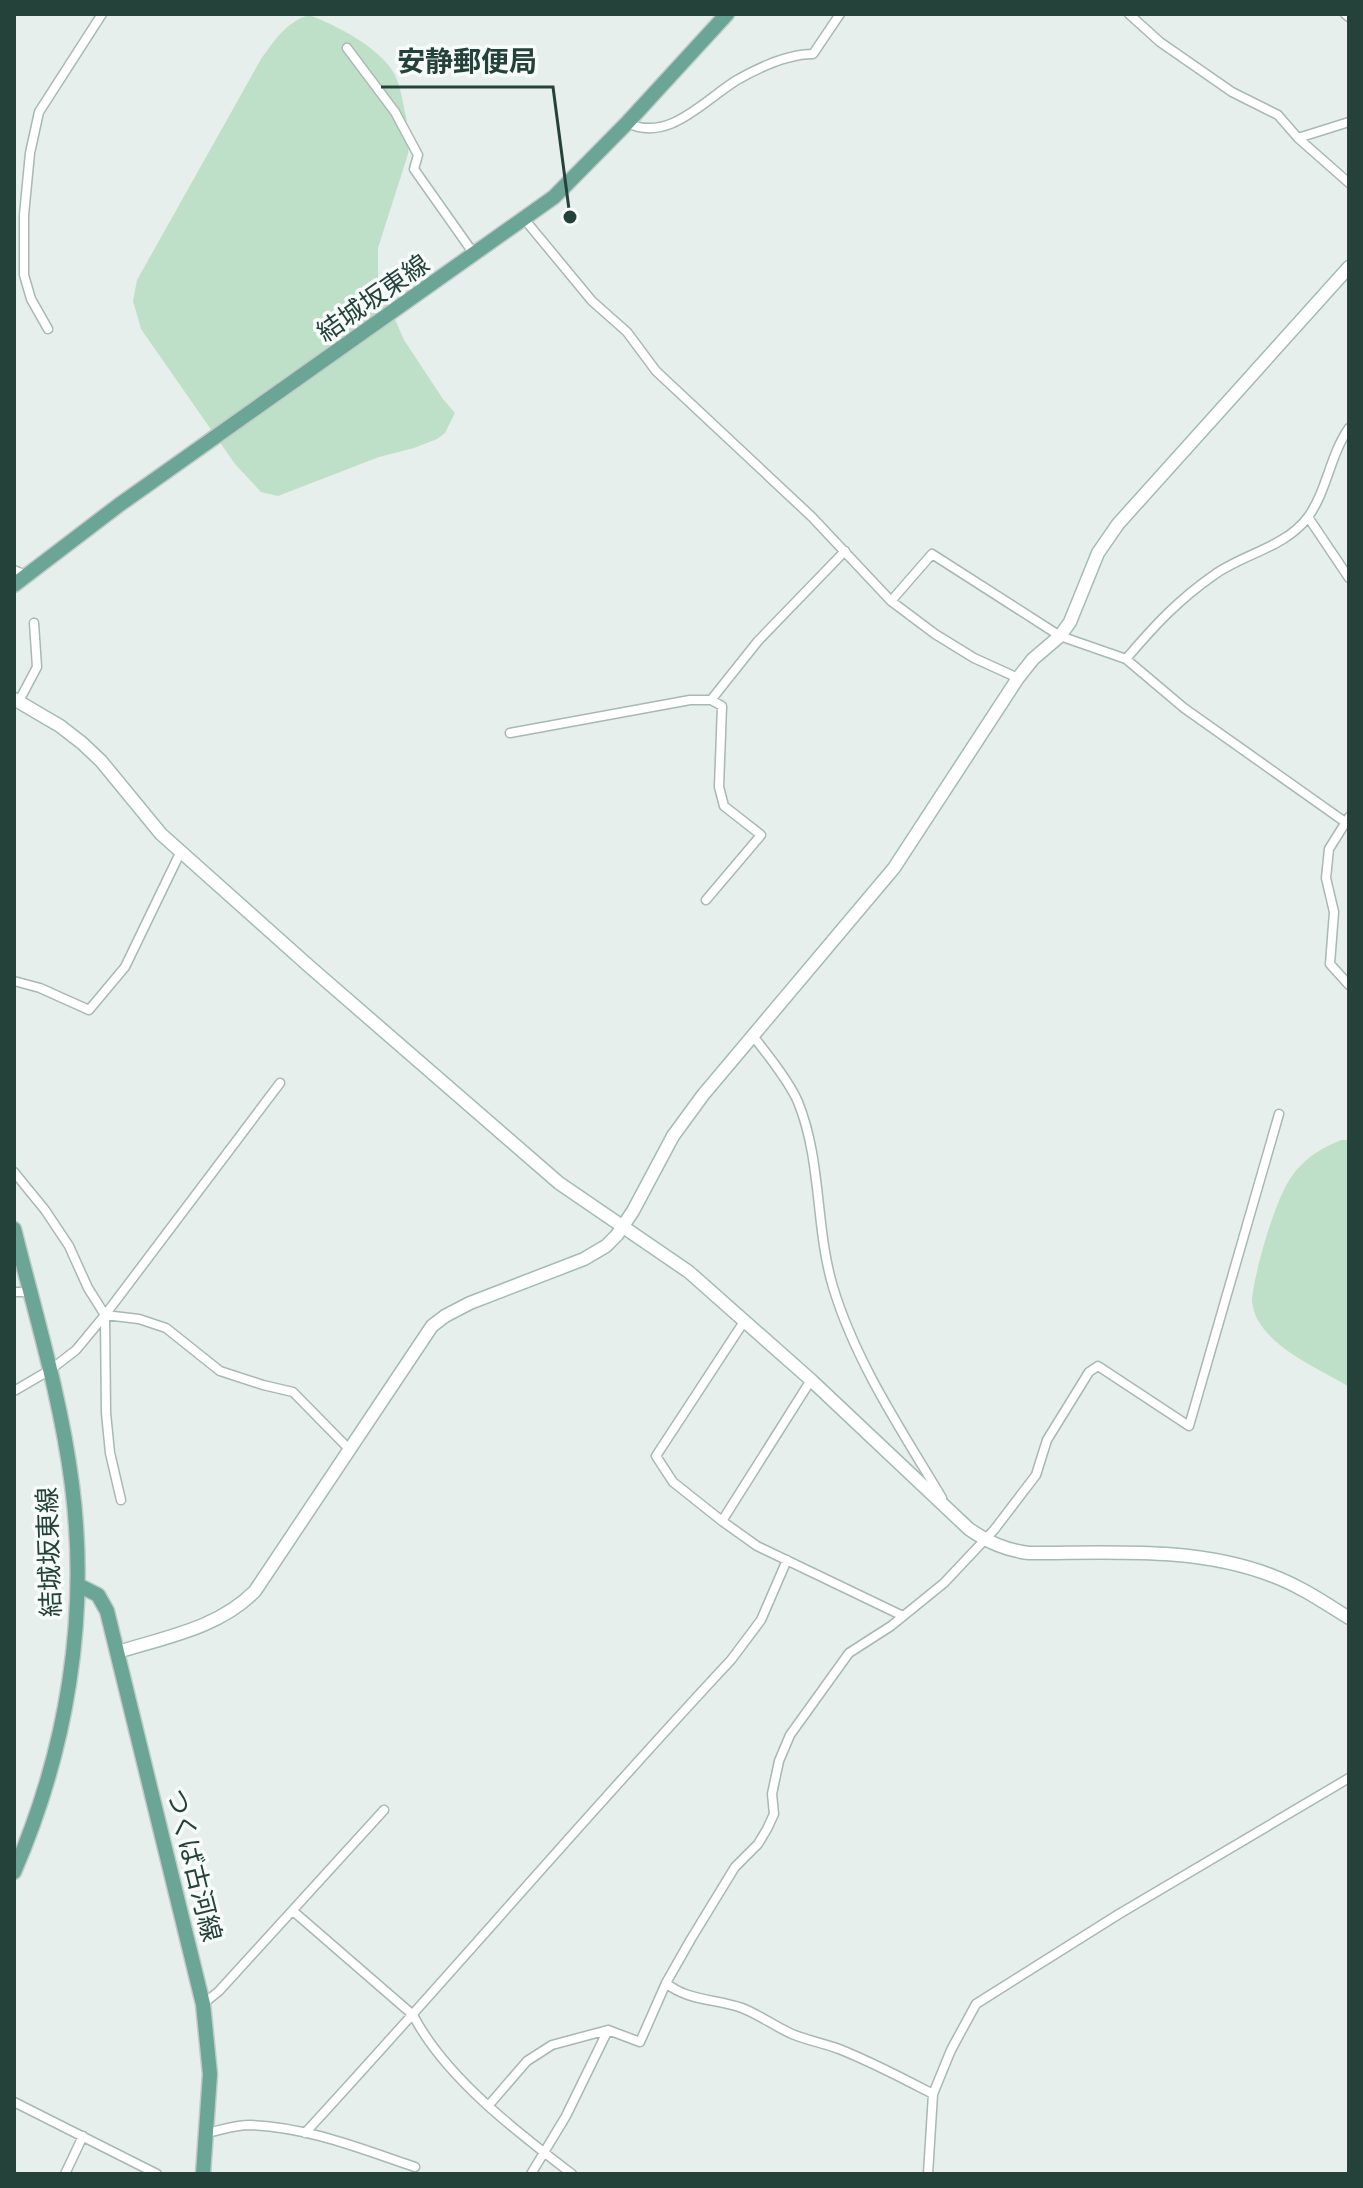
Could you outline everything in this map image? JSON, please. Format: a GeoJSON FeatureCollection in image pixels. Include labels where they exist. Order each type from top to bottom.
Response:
{"type":"FeatureCollection","features":[{"type":"Feature","properties":{"kind":"main road","name":"結城坂東線"},"geometry":{"type":"LineString","coordinates":[[18,577],[525,220],[574,178],[727,14]]}},
{"type":"Feature","properties":{"kind":"main road","name":"結城坂東線"},"geometry":{"type":"LineString","coordinates":[[14,1229],[50,1370],[72,1484],[78,1585],[72,1669],[62,1728],[45,1791],[14,1872]]}},
{"type":"Feature","properties":{"kind":"main road","name":"つくば古河線"},"geometry":{"type":"LineString","coordinates":[[78,1585],[91,1590],[103,1603],[118,1652],[203,2004],[210,2074],[203,2174]]}},
{"type":"Feature","properties":{"kind":"street"},"geometry":{"type":"LineString","coordinates":[[48,329],[31,299],[24,275],[24,215],[30,153],[39,112],[102,14]]}},
{"type":"Feature","properties":{"kind":"street"},"geometry":{"type":"LineString","coordinates":[[627,123],[650,129],[663,127],[708,103],[735,81],[797,54],[813,54],[840,14]]}},
{"type":"Feature","properties":{"kind":"street"},"geometry":{"type":"LineString","coordinates":[[1129,14],[1160,42],[1232,92],[1278,115],[1298,138],[1349,183]]}},
{"type":"Feature","properties":{"kind":"street"},"geometry":{"type":"LineString","coordinates":[[1141,24],[1149,14]]}},
{"type":"Feature","properties":{"kind":"street"},"geometry":{"type":"LineString","coordinates":[[347,48],[395,112],[418,155],[414,169],[475,255]]}},
{"type":"Feature","properties":{"kind":"street"},"geometry":{"type":"LineString","coordinates":[[1298,138],[1349,122]]}},
{"type":"Feature","properties":{"kind":"street"},"geometry":{"type":"LineString","coordinates":[[525,220],[592,301],[627,332],[656,371],[845,551],[891,601],[974,658],[1018,678]]}},
{"type":"Feature","properties":{"kind":"street"},"geometry":{"type":"LineString","coordinates":[[118,1652],[218,1620],[239,1607],[255,1591],[432,1326],[470,1303],[584,1259],[606,1246],[623,1228],[673,1136],[703,1095],[894,868],[1018,678],[1070,622],[1098,553],[1118,524],[1349,267]]}},
{"type":"Feature","properties":{"kind":"street"},"geometry":{"type":"LineString","coordinates":[[1126,659],[1165,613],[1216,573],[1277,543],[1308,517],[1334,453],[1349,428]]}},
{"type":"Feature","properties":{"kind":"street"},"geometry":{"type":"LineString","coordinates":[[1308,517],[1349,578]]}},
{"type":"Feature","properties":{"kind":"street"},"geometry":{"type":"LineString","coordinates":[[711,700],[758,641],[845,551]]}},
{"type":"Feature","properties":{"kind":"street"},"geometry":{"type":"LineString","coordinates":[[891,601],[932,554],[1060,636],[1126,659],[1184,708],[1347,819],[1329,849],[1326,878],[1334,912],[1330,964],[1349,985]]}},
{"type":"Feature","properties":{"kind":"street"},"geometry":{"type":"LineString","coordinates":[[34,623],[37,667],[16,700],[82,743],[101,761],[161,834],[559,1183],[689,1272],[811,1380],[950,1512],[985,1540],[1013,1551],[1029,1553],[1164,1555],[1225,1561],[1276,1577],[1349,1618]]}},
{"type":"Feature","properties":{"kind":"street"},"geometry":{"type":"LineString","coordinates":[[510,733],[690,700],[711,700],[722,706],[719,787],[724,806],[761,835],[706,900]]}},
{"type":"Feature","properties":{"kind":"street"},"geometry":{"type":"LineString","coordinates":[[14,981],[40,988],[89,1010],[125,967],[181,851]]}},
{"type":"Feature","properties":{"kind":"street"},"geometry":{"type":"LineString","coordinates":[[753,1036],[797,1100],[814,1157],[822,1234],[844,1318],[880,1394],[950,1512]]}},
{"type":"Feature","properties":{"kind":"street"},"geometry":{"type":"LineString","coordinates":[[14,1391],[76,1350],[280,1083]]}},
{"type":"Feature","properties":{"kind":"street"},"geometry":{"type":"LineString","coordinates":[[489,2105],[527,2061],[552,2045],[608,2030],[640,2042],[666,1983],[735,1867],[758,1844],[767,1829],[774,1814],[772,1794],[777,1772],[790,1735],[849,1653],[944,1583],[985,1540],[1036,1475],[1047,1440],[1089,1372],[1098,1366],[1189,1426],[1279,1114]]}},
{"type":"Feature","properties":{"kind":"street"},"geometry":{"type":"LineString","coordinates":[[14,1172],[61,1234],[105,1315],[106,1413],[110,1453],[121,1500]]}},
{"type":"Feature","properties":{"kind":"street"},"geometry":{"type":"LineString","coordinates":[[14,1292],[30,1292]]}},
{"type":"Feature","properties":{"kind":"street"},"geometry":{"type":"LineString","coordinates":[[105,1315],[139,1319],[166,1328],[220,1371],[293,1392],[349,1449]]}},
{"type":"Feature","properties":{"kind":"street"},"geometry":{"type":"LineString","coordinates":[[745,1320],[656,1456],[673,1482],[757,1546],[903,1616]]}},
{"type":"Feature","properties":{"kind":"street"},"geometry":{"type":"LineString","coordinates":[[722,1521],[811,1380]]}},
{"type":"Feature","properties":{"kind":"street"},"geometry":{"type":"LineString","coordinates":[[305,2133],[731,1660],[761,1620],[787,1560]]}},
{"type":"Feature","properties":{"kind":"street"},"geometry":{"type":"LineString","coordinates":[[928,2174],[933,2094],[951,2050],[976,2004],[1119,1914],[1349,1778]]}},
{"type":"Feature","properties":{"kind":"street"},"geometry":{"type":"LineString","coordinates":[[203,2004],[219,1991],[384,1810]]}},
{"type":"Feature","properties":{"kind":"street"},"geometry":{"type":"LineString","coordinates":[[293,1911],[413,2015],[444,2061],[489,2105],[572,2174]]}},
{"type":"Feature","properties":{"kind":"street"},"geometry":{"type":"LineString","coordinates":[[666,1983],[698,1998],[728,2003],[757,2014],[793,2034],[836,2047],[933,2094]]}},
{"type":"Feature","properties":{"kind":"street"},"geometry":{"type":"LineString","coordinates":[[531,2174],[546,2154],[608,2030]]}},
{"type":"Feature","properties":{"kind":"street"},"geometry":{"type":"LineString","coordinates":[[14,2102],[157,2174]]}},
{"type":"Feature","properties":{"kind":"street"},"geometry":{"type":"LineString","coordinates":[[207,2133],[250,2125],[305,2133],[329,2137],[415,2167]]}},
{"type":"Feature","properties":{"kind":"street"},"geometry":{"type":"LineString","coordinates":[[65,2174],[83,2136]]}},
{"type":"Feature","properties":{"kind":"green space"},"geometry":{"type":"Polygon","coordinates":[[[309,15],[369,47],[388,65],[397,80],[406,117],[409,149],[378,248],[378,280],[404,340],[455,413],[445,433],[437,439],[379,457],[278,496],[261,492],[235,464],[141,329],[133,301],[137,280],[261,59],[287,27],[309,15]]]}},
{"type":"Feature","properties":{"kind":"green space"},"geometry":{"type":"Polygon","coordinates":[[[1341,1140],[1349,1140],[1349,1387],[1300,1359],[1267,1333],[1258,1320],[1252,1299],[1267,1235],[1292,1176],[1320,1150],[1341,1140]]]}},
{"type":"Feature","properties":{"kind":"place","name":"安静郵便局"},"geometry":{"type":"Point","coordinates":[570,217]}}]}
